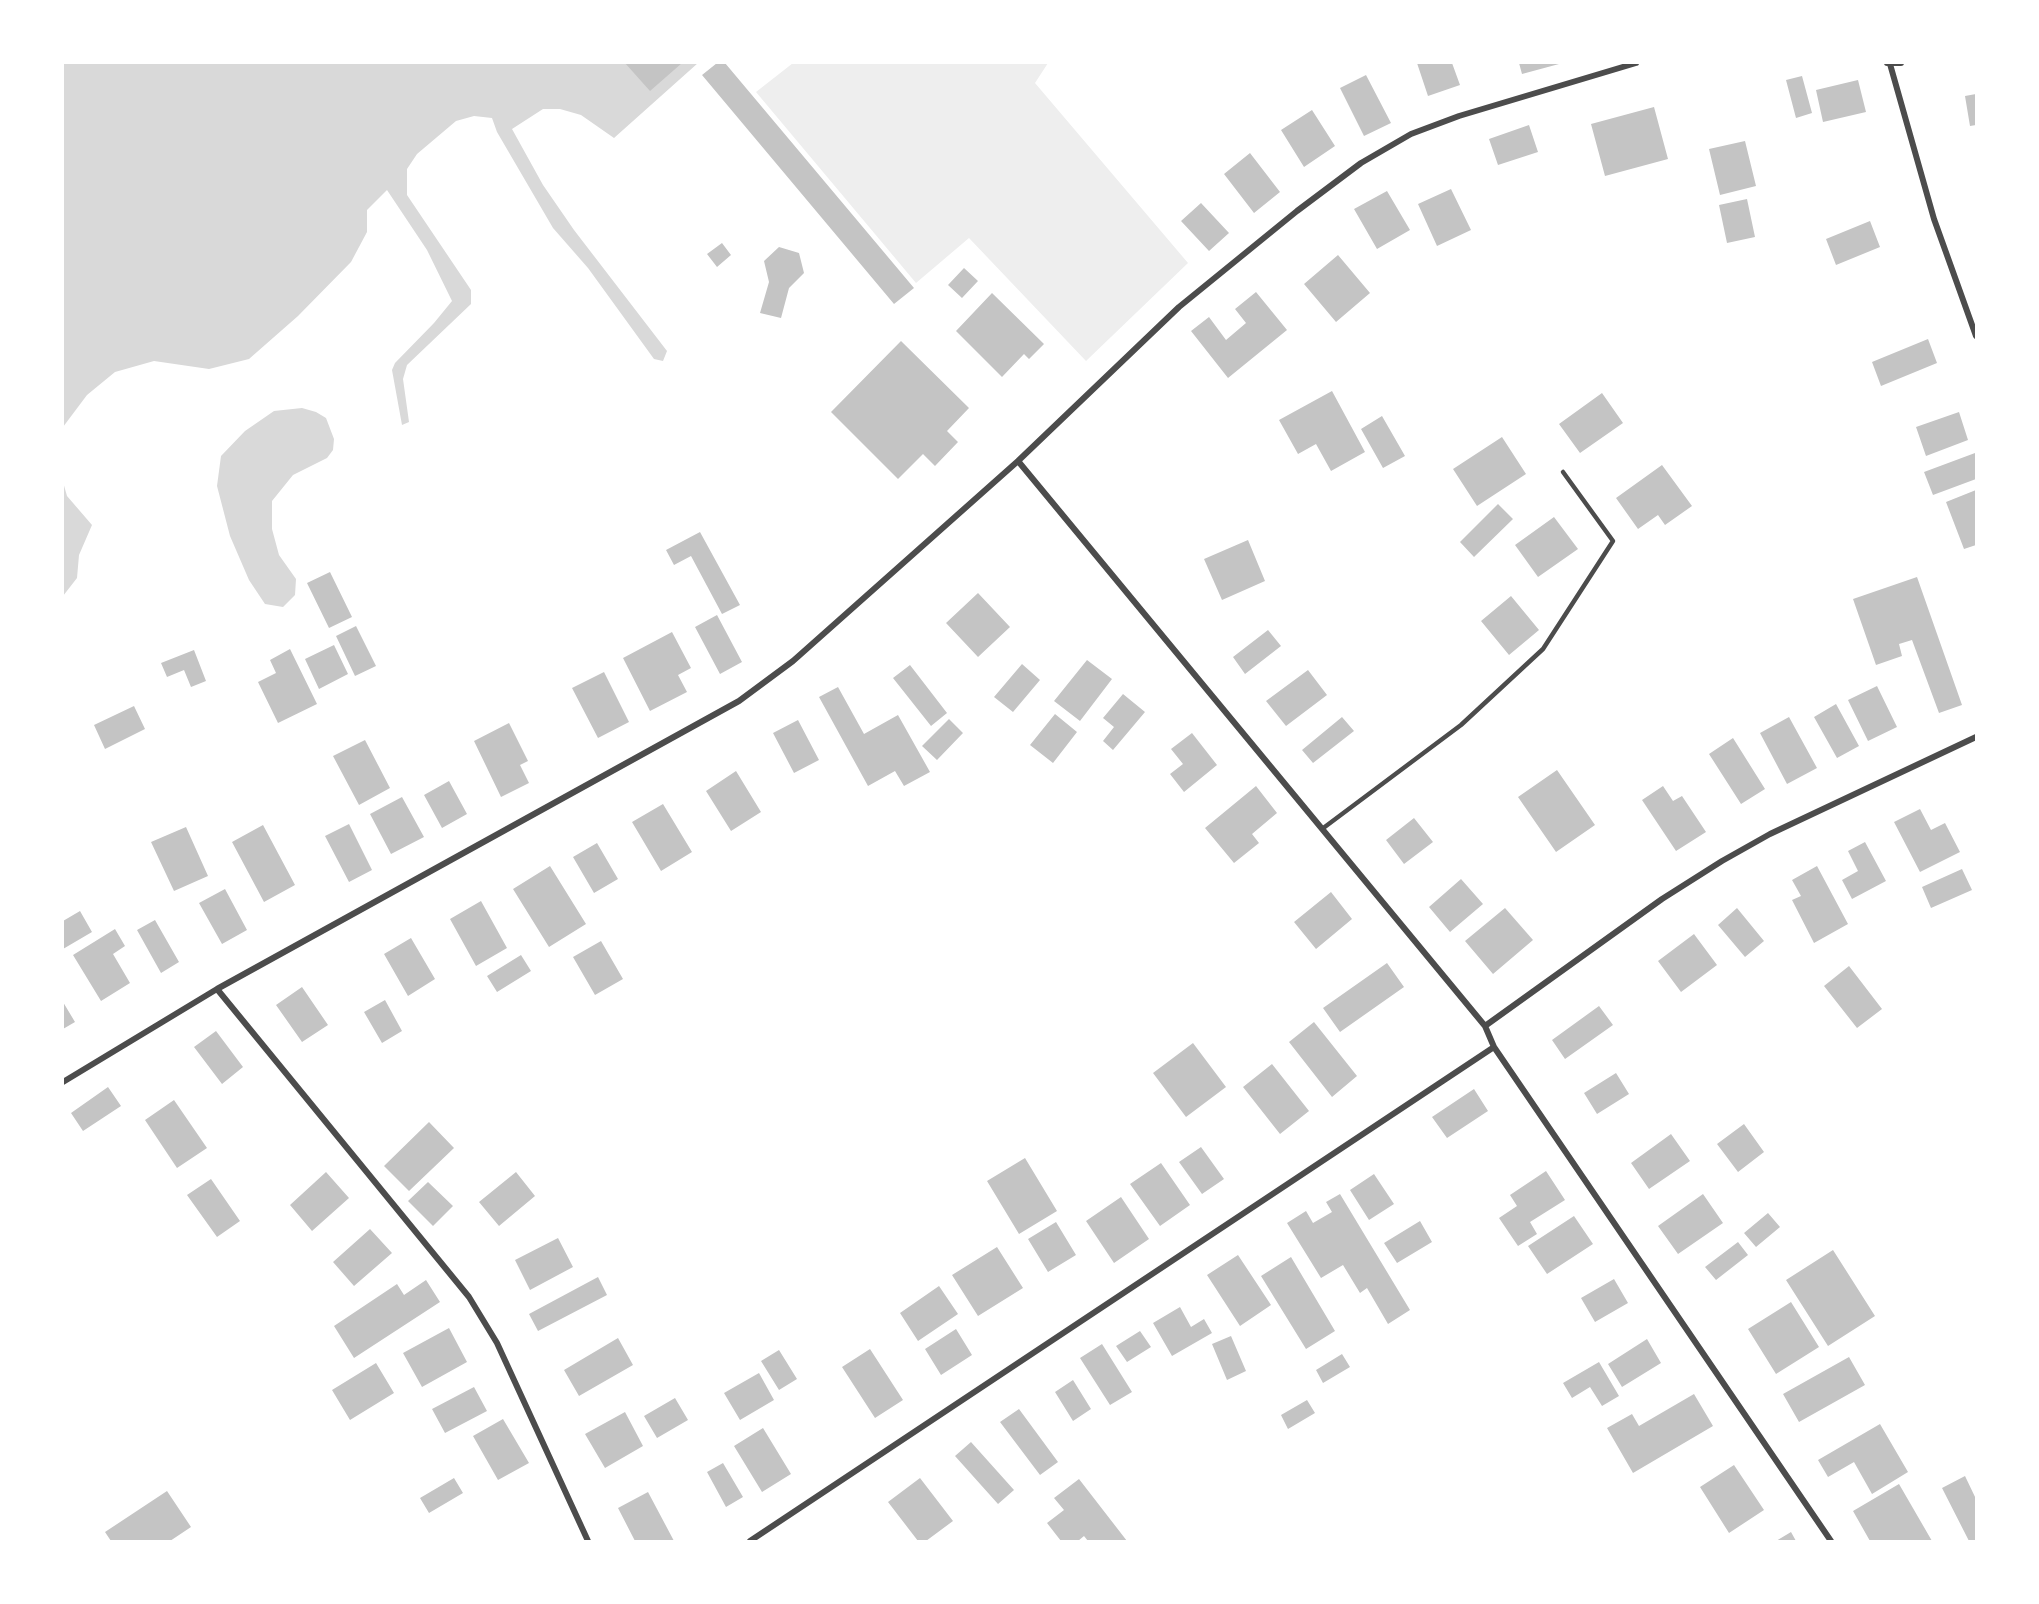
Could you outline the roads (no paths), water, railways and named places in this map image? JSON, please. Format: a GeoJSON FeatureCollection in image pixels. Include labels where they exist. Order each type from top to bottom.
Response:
{"type":"FeatureCollection","features":[{"type":"Feature","properties":{"kind":"street"},"geometry":{"type":"LineString","coordinates":[[63,1082],[217,989],[739,701],[793,661],[1018,461],[1179,307],[1361,163],[1411,134],[1459,116],[1636,63]]}},
{"type":"Feature","properties":{"kind":"street"},"geometry":{"type":"LineString","coordinates":[[1901,63],[1889,63],[1934,219],[1976,336]]}},
{"type":"Feature","properties":{"kind":"street"},"geometry":{"type":"LineString","coordinates":[[1018,461],[1485,1026],[1494,1047],[1831,1541]]}},
{"type":"Feature","properties":{"kind":"street"},"geometry":{"type":"LineString","coordinates":[[1485,1026],[1662,899],[1722,861],[1770,834],[1976,737]]}},
{"type":"Feature","properties":{"kind":"street"},"geometry":{"type":"LineString","coordinates":[[217,989],[469,1297],[497,1343],[588,1541]]}},
{"type":"Feature","properties":{"kind":"street"},"geometry":{"type":"LineString","coordinates":[[750,1541],[1494,1047]]}},
{"type":"Feature","properties":{"kind":"lane"},"geometry":{"type":"LineString","coordinates":[[1322,829],[1461,726],[1543,649],[1613,541],[1563,472]]}}]}
